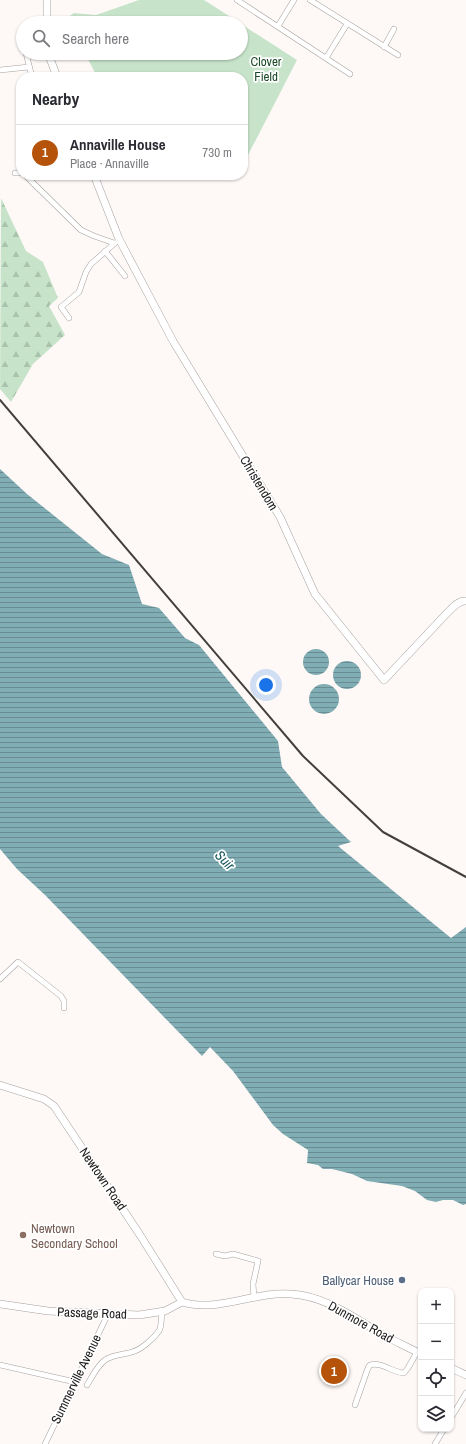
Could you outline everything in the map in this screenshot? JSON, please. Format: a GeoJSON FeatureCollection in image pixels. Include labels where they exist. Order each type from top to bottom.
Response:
{"type":"FeatureCollection","features":[{"type":"Feature","properties":{"kind":"street"},"geometry":{"type":"LineString","coordinates":[[46,0],[47,16]]}},
{"type":"Feature","properties":{"kind":"street"},"geometry":{"type":"LineString","coordinates":[[237,0],[350,74]]}},
{"type":"Feature","properties":{"kind":"street"},"geometry":{"type":"LineString","coordinates":[[278,26],[294,0]]}},
{"type":"Feature","properties":{"kind":"street"},"geometry":{"type":"LineString","coordinates":[[310,0],[398,55]]}},
{"type":"Feature","properties":{"kind":"street"},"geometry":{"type":"LineString","coordinates":[[326,58],[347,24]]}},
{"type":"Feature","properties":{"kind":"street"},"geometry":{"type":"LineString","coordinates":[[384,47],[394,29]]}},
{"type":"Feature","properties":{"kind":"street"},"geometry":{"type":"LineString","coordinates":[[28,60],[30,72]]}},
{"type":"Feature","properties":{"kind":"street"},"geometry":{"type":"LineString","coordinates":[[51,60],[55,72]]}},
{"type":"Feature","properties":{"kind":"street"},"geometry":{"type":"LineString","coordinates":[[0,70],[29,67]]}},
{"type":"Feature","properties":{"kind":"street"},"geometry":{"type":"LineString","coordinates":[[30,180],[81,230],[94,236],[116,241]]}},
{"type":"Feature","properties":{"kind":"street","name":"Christendom"},"geometry":{"type":"LineString","coordinates":[[96,180],[116,241],[173,341],[280,517],[315,594],[384,680],[448,612],[457,604],[466,601]]}},
{"type":"Feature","properties":{"kind":"street"},"geometry":{"type":"LineString","coordinates":[[69,318],[61,307],[79,292],[86,272],[91,264],[116,241]]}},
{"type":"Feature","properties":{"kind":"street"},"geometry":{"type":"LineString","coordinates":[[105,251],[125,276]]}},
{"type":"Feature","properties":{"kind":"street"},"geometry":{"type":"LineString","coordinates":[[0,979],[18,962],[61,996],[64,1001],[64,1008]]}},
{"type":"Feature","properties":{"kind":"street","name":"Newtown Road"},"geometry":{"type":"LineString","coordinates":[[0,1085],[44,1099],[54,1106],[140,1235],[182,1302]]}},
{"type":"Feature","properties":{"kind":"street"},"geometry":{"type":"LineString","coordinates":[[216,1254],[225,1256],[233,1254],[258,1260],[252,1284],[254,1298]]}},
{"type":"Feature","properties":{"kind":"street","name":"Dunmore Road"},"geometry":{"type":"LineString","coordinates":[[182,1302],[195,1305],[212,1306],[275,1294],[289,1293],[316,1299],[338,1308],[382,1334],[418,1352]]}},
{"type":"Feature","properties":{"kind":"street","name":"Passage Road"},"geometry":{"type":"LineString","coordinates":[[0,1304],[48,1311],[139,1315],[162,1312],[171,1309],[182,1302]]}},
{"type":"Feature","properties":{"kind":"street"},"geometry":{"type":"LineString","coordinates":[[87,1385],[99,1366],[105,1360],[113,1356],[134,1352],[143,1347],[159,1330],[162,1312]]}},
{"type":"Feature","properties":{"kind":"street","name":"Summerville Avenue"},"geometry":{"type":"LineString","coordinates":[[45,1444],[108,1314]]}},
{"type":"Feature","properties":{"kind":"street"},"geometry":{"type":"LineString","coordinates":[[355,1405],[370,1365],[377,1364],[400,1373],[404,1373],[418,1354]]}},
{"type":"Feature","properties":{"kind":"street"},"geometry":{"type":"LineString","coordinates":[[0,1365],[75,1382]]}},
{"type":"Feature","properties":{"kind":"street"},"geometry":{"type":"LineString","coordinates":[[454,1370],[466,1376]]}},
{"type":"Feature","properties":{"kind":"street"},"geometry":{"type":"LineString","coordinates":[[454,1413],[466,1393]]}},
{"type":"Feature","properties":{"kind":"street"},"geometry":{"type":"LineString","coordinates":[[435,1444],[442,1432]]}},
{"type":"Feature","properties":{"kind":"green space"},"geometry":{"type":"Polygon","coordinates":[[[139,0],[204,0],[229,16],[70,16],[74,13],[96,15],[139,0]]]}},
{"type":"Feature","properties":{"kind":"green space","name":"Clover Field"},"geometry":{"type":"Polygon","coordinates":[[[248,28],[297,60],[248,155],[248,72],[94,72],[88,60],[248,60],[248,28]]]}},
{"type":"Feature","properties":{"kind":"green space"},"geometry":{"type":"Polygon","coordinates":[[[1,198],[26,251],[43,262],[58,298],[49,306],[65,335],[33,364],[11,402],[0,389],[1,198]]]}},
{"type":"Feature","properties":{"kind":"water","name":"Suir"},"geometry":{"type":"Polygon","coordinates":[[[0,469],[27,494],[102,554],[129,565],[142,604],[159,608],[185,638],[199,645],[278,741],[282,767],[321,814],[351,842],[338,846],[451,938],[466,927],[466,1204],[463,1205],[453,1200],[436,1202],[427,1200],[415,1191],[402,1186],[367,1181],[352,1174],[332,1169],[323,1169],[318,1165],[307,1163],[308,1150],[283,1134],[273,1125],[233,1071],[210,1047],[202,1056],[45,895],[17,869],[0,849],[0,469]]]}},
{"type":"Feature","properties":{"kind":"water"},"geometry":{"type":"Polygon","coordinates":[[[316,649],[325,653],[329,662],[325,671],[316,675],[307,671],[303,662],[307,653],[316,649]]]}},
{"type":"Feature","properties":{"kind":"water"},"geometry":{"type":"Polygon","coordinates":[[[347,661],[357,665],[361,675],[357,685],[347,689],[337,685],[333,675],[337,665],[347,661]]]}},
{"type":"Feature","properties":{"kind":"water"},"geometry":{"type":"Polygon","coordinates":[[[324,684],[335,688],[339,699],[335,710],[324,714],[313,710],[309,699],[313,688],[324,684]]]}},
{"type":"Feature","properties":{"kind":"railway"},"geometry":{"type":"LineString","coordinates":[[0,400],[303,756],[383,832],[466,877]]}},
{"type":"Feature","properties":{"kind":"place","name":"Newtown Secondary School"},"geometry":{"type":"Point","coordinates":[23,1235]}},
{"type":"Feature","properties":{"kind":"place","name":"Ballycar House"},"geometry":{"type":"Point","coordinates":[402,1280]}},
{"type":"Feature","properties":{"kind":"place","name":"Annaville House"},"geometry":{"type":"Point","coordinates":[334,1371]}}]}
